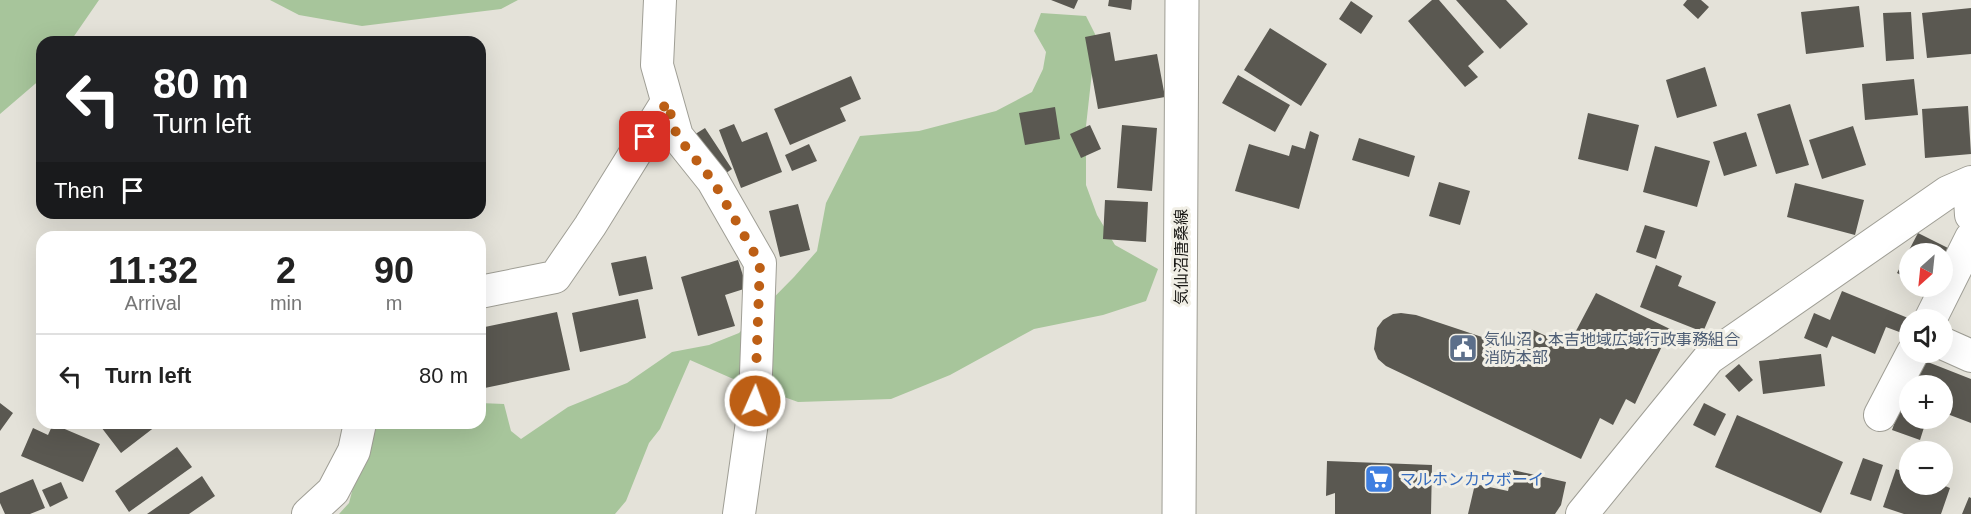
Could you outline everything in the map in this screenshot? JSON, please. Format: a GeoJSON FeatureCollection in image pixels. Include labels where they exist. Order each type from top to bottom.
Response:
{"type":"FeatureCollection","features":[{"type":"Feature","properties":{"kind":"main road","name":"気仙沼唐桑線"},"geometry":{"type":"LineString","coordinates":[[1179,514],[1182,0]]}},
{"type":"Feature","properties":{"kind":"street"},"geometry":{"type":"LineString","coordinates":[[660,0],[657,66],[677,136],[713,181],[760,263],[755,401],[739,514]]}},
{"type":"Feature","properties":{"kind":"street"},"geometry":{"type":"LineString","coordinates":[[486,291],[555,277],[590,226],[667,102]]}},
{"type":"Feature","properties":{"kind":"street"},"geometry":{"type":"LineString","coordinates":[[1582,514],[1709,358],[1948,192],[1970,182],[1971,215]]}},
{"type":"Feature","properties":{"kind":"street"},"geometry":{"type":"LineString","coordinates":[[1936,309],[1971,238]]}},
{"type":"Feature","properties":{"kind":"street"},"geometry":{"type":"LineString","coordinates":[[1953,348],[1971,356]]}},
{"type":"Feature","properties":{"kind":"street"},"geometry":{"type":"LineString","coordinates":[[1880,416],[1907,363]]}},
{"type":"Feature","properties":{"kind":"street"},"geometry":{"type":"LineString","coordinates":[[309,514],[333,491],[354,451],[359,429]]}},
{"type":"Feature","properties":{"kind":"green space"},"geometry":{"type":"Polygon","coordinates":[[[0,0],[99,0],[74,36],[36,36],[36,83],[0,114],[0,0]]]}},
{"type":"Feature","properties":{"kind":"green space"},"geometry":{"type":"Polygon","coordinates":[[[270,0],[518,0],[501,9],[362,26],[299,15],[270,0]]]}},
{"type":"Feature","properties":{"kind":"green space"},"geometry":{"type":"Polygon","coordinates":[[[1041,13],[1086,16],[1096,36],[1086,126],[1086,185],[1097,215],[1115,245],[1158,269],[1146,301],[1103,315],[1034,329],[950,375],[891,399],[798,402],[731,378],[690,360],[660,429],[649,443],[626,501],[615,514],[339,514],[349,503],[370,429],[486,429],[486,403],[504,404],[511,431],[521,439],[568,407],[627,383],[672,352],[709,345],[739,333],[817,251],[826,203],[860,136],[919,131],[996,111],[1032,92],[1043,69],[1046,52],[1034,31],[1041,13]]]}},
{"type":"Feature","properties":{"kind":"building"},"geometry":{"type":"Polygon","coordinates":[[[1051,0],[1078,0],[1074,9],[1051,0]]]}},
{"type":"Feature","properties":{"kind":"building"},"geometry":{"type":"Polygon","coordinates":[[[1109,0],[1132,0],[1131,10],[1108,6],[1109,0]]]}},
{"type":"Feature","properties":{"kind":"building"},"geometry":{"type":"Polygon","coordinates":[[[1432,0],[1439,0],[1484,52],[1468,66],[1478,77],[1465,87],[1408,21],[1432,0]]]}},
{"type":"Feature","properties":{"kind":"building"},"geometry":{"type":"Polygon","coordinates":[[[1456,0],[1506,0],[1528,24],[1500,49],[1456,0]]]}},
{"type":"Feature","properties":{"kind":"building"},"geometry":{"type":"Polygon","coordinates":[[[1687,0],[1701,0],[1709,7],[1698,19],[1683,5],[1687,0]]]}},
{"type":"Feature","properties":{"kind":"building"},"geometry":{"type":"Polygon","coordinates":[[[1351,1],[1373,16],[1361,34],[1339,19],[1351,1]]]}},
{"type":"Feature","properties":{"kind":"building"},"geometry":{"type":"Polygon","coordinates":[[[1859,6],[1864,47],[1806,54],[1801,12],[1859,6]]]}},
{"type":"Feature","properties":{"kind":"building"},"geometry":{"type":"Polygon","coordinates":[[[1971,8],[1971,54],[1927,58],[1922,13],[1971,8]]]}},
{"type":"Feature","properties":{"kind":"building"},"geometry":{"type":"Polygon","coordinates":[[[1911,12],[1914,59],[1886,61],[1883,13],[1911,12]]]}},
{"type":"Feature","properties":{"kind":"building"},"geometry":{"type":"Polygon","coordinates":[[[1270,28],[1327,64],[1301,106],[1244,70],[1270,28]]]}},
{"type":"Feature","properties":{"kind":"building"},"geometry":{"type":"Polygon","coordinates":[[[1110,32],[1115,61],[1157,54],[1165,97],[1098,109],[1085,37],[1110,32]]]}},
{"type":"Feature","properties":{"kind":"building"},"geometry":{"type":"Polygon","coordinates":[[[1705,67],[1717,106],[1677,118],[1666,80],[1705,67]]]}},
{"type":"Feature","properties":{"kind":"building"},"geometry":{"type":"Polygon","coordinates":[[[1238,75],[1290,105],[1275,132],[1222,103],[1238,75]]]}},
{"type":"Feature","properties":{"kind":"building"},"geometry":{"type":"Polygon","coordinates":[[[851,76],[861,99],[840,108],[846,121],[790,145],[774,109],[851,76]]]}},
{"type":"Feature","properties":{"kind":"building"},"geometry":{"type":"Polygon","coordinates":[[[1914,79],[1918,115],[1865,120],[1862,84],[1914,79]]]}},
{"type":"Feature","properties":{"kind":"building"},"geometry":{"type":"Polygon","coordinates":[[[1790,104],[1809,165],[1776,174],[1757,114],[1790,104]]]}},
{"type":"Feature","properties":{"kind":"building"},"geometry":{"type":"Polygon","coordinates":[[[1968,106],[1971,154],[1925,158],[1922,109],[1968,106]]]}},
{"type":"Feature","properties":{"kind":"building"},"geometry":{"type":"Polygon","coordinates":[[[1055,107],[1060,139],[1025,145],[1019,113],[1055,107]]]}},
{"type":"Feature","properties":{"kind":"building"},"geometry":{"type":"Polygon","coordinates":[[[1588,113],[1639,125],[1628,171],[1578,159],[1588,113]]]}},
{"type":"Feature","properties":{"kind":"building"},"geometry":{"type":"Polygon","coordinates":[[[734,124],[742,142],[767,132],[782,172],[741,188],[719,130],[734,124]]]}},
{"type":"Feature","properties":{"kind":"building"},"geometry":{"type":"Polygon","coordinates":[[[1090,125],[1101,149],[1081,158],[1070,134],[1090,125]]]}},
{"type":"Feature","properties":{"kind":"building"},"geometry":{"type":"Polygon","coordinates":[[[1122,125],[1157,128],[1152,191],[1117,188],[1122,125]]]}},
{"type":"Feature","properties":{"kind":"building"},"geometry":{"type":"Polygon","coordinates":[[[1853,126],[1866,165],[1822,179],[1809,140],[1853,126]]]}},
{"type":"Feature","properties":{"kind":"building"},"geometry":{"type":"Polygon","coordinates":[[[705,128],[732,169],[716,180],[689,138],[705,128]]]}},
{"type":"Feature","properties":{"kind":"building"},"geometry":{"type":"Polygon","coordinates":[[[1310,131],[1319,135],[1299,209],[1235,191],[1249,144],[1289,156],[1292,145],[1305,149],[1310,131]]]}},
{"type":"Feature","properties":{"kind":"building"},"geometry":{"type":"Polygon","coordinates":[[[1746,132],[1757,166],[1724,176],[1713,142],[1746,132]]]}},
{"type":"Feature","properties":{"kind":"building"},"geometry":{"type":"Polygon","coordinates":[[[1359,138],[1415,156],[1409,177],[1352,160],[1359,138]]]}},
{"type":"Feature","properties":{"kind":"building"},"geometry":{"type":"Polygon","coordinates":[[[809,144],[817,161],[792,171],[785,155],[809,144]]]}},
{"type":"Feature","properties":{"kind":"building"},"geometry":{"type":"Polygon","coordinates":[[[1655,146],[1710,161],[1697,207],[1643,192],[1655,146]]]}},
{"type":"Feature","properties":{"kind":"building"},"geometry":{"type":"Polygon","coordinates":[[[1439,182],[1470,191],[1460,225],[1429,216],[1439,182]]]}},
{"type":"Feature","properties":{"kind":"building"},"geometry":{"type":"Polygon","coordinates":[[[1795,183],[1864,200],[1855,235],[1787,217],[1795,183]]]}},
{"type":"Feature","properties":{"kind":"building"},"geometry":{"type":"Polygon","coordinates":[[[1105,200],[1148,202],[1146,242],[1103,239],[1105,200]]]}},
{"type":"Feature","properties":{"kind":"building"},"geometry":{"type":"Polygon","coordinates":[[[798,204],[810,250],[780,257],[769,211],[798,204]]]}},
{"type":"Feature","properties":{"kind":"building"},"geometry":{"type":"Polygon","coordinates":[[[1645,225],[1665,231],[1656,259],[1636,252],[1645,225]]]}},
{"type":"Feature","properties":{"kind":"building"},"geometry":{"type":"Polygon","coordinates":[[[1918,233],[1938,243],[1913,243],[1918,233]]]}},
{"type":"Feature","properties":{"kind":"building"},"geometry":{"type":"Polygon","coordinates":[[[646,256],[653,289],[619,296],[611,263],[646,256]]]}},
{"type":"Feature","properties":{"kind":"building"},"geometry":{"type":"Polygon","coordinates":[[[738,260],[747,288],[725,295],[735,326],[698,336],[681,277],[738,260]]]}},
{"type":"Feature","properties":{"kind":"building"},"geometry":{"type":"Polygon","coordinates":[[[1656,265],[1682,276],[1678,286],[1716,302],[1703,332],[1640,307],[1656,265]]]}},
{"type":"Feature","properties":{"kind":"building"},"geometry":{"type":"Polygon","coordinates":[[[1842,291],[1899,314],[1899,332],[1886,327],[1875,354],[1832,336],[1827,348],[1804,338],[1814,313],[1830,320],[1842,291]]]}},
{"type":"Feature","properties":{"kind":"building"},"geometry":{"type":"Polygon","coordinates":[[[1596,293],[1670,329],[1635,404],[1626,399],[1613,425],[1600,418],[1581,459],[1386,366],[1378,359],[1374,349],[1377,328],[1383,320],[1393,314],[1401,313],[1416,315],[1521,350],[1531,329],[1568,346],[1596,293]]]}},
{"type":"Feature","properties":{"kind":"building"},"geometry":{"type":"Polygon","coordinates":[[[638,299],[646,338],[580,352],[572,313],[638,299]]]}},
{"type":"Feature","properties":{"kind":"building"},"geometry":{"type":"Polygon","coordinates":[[[557,312],[570,370],[486,388],[486,327],[557,312]]]}},
{"type":"Feature","properties":{"kind":"building"},"geometry":{"type":"Polygon","coordinates":[[[1821,354],[1825,386],[1763,394],[1759,361],[1821,354]]]}},
{"type":"Feature","properties":{"kind":"building"},"geometry":{"type":"Polygon","coordinates":[[[1918,363],[1930,363],[1971,379],[1971,423],[1953,416],[1953,375],[1914,375],[1918,363]]]}},
{"type":"Feature","properties":{"kind":"building"},"geometry":{"type":"Polygon","coordinates":[[[1739,364],[1753,380],[1739,392],[1725,376],[1739,364]]]}},
{"type":"Feature","properties":{"kind":"building"},"geometry":{"type":"Polygon","coordinates":[[[0,403],[13,413],[0,431],[0,403]]]}},
{"type":"Feature","properties":{"kind":"building"},"geometry":{"type":"Polygon","coordinates":[[[1704,403],[1726,414],[1715,436],[1693,425],[1704,403]]]}},
{"type":"Feature","properties":{"kind":"building"},"geometry":{"type":"Polygon","coordinates":[[[1899,411],[1899,429],[1924,429],[1920,440],[1892,430],[1899,411]]]}},
{"type":"Feature","properties":{"kind":"building"},"geometry":{"type":"Polygon","coordinates":[[[1737,415],[1843,462],[1821,513],[1715,467],[1737,415]]]}},
{"type":"Feature","properties":{"kind":"building"},"geometry":{"type":"Polygon","coordinates":[[[33,428],[48,435],[51,429],[65,429],[100,444],[83,482],[21,456],[33,428]]]}},
{"type":"Feature","properties":{"kind":"building"},"geometry":{"type":"Polygon","coordinates":[[[103,429],[152,429],[121,453],[103,429]]]}},
{"type":"Feature","properties":{"kind":"building"},"geometry":{"type":"Polygon","coordinates":[[[177,447],[192,467],[129,512],[115,491],[177,447]]]}},
{"type":"Feature","properties":{"kind":"building"},"geometry":{"type":"Polygon","coordinates":[[[1863,458],[1883,465],[1871,501],[1850,494],[1863,458]]]}},
{"type":"Feature","properties":{"kind":"building","name":"マルホンカウボーイ"},"geometry":{"type":"Polygon","coordinates":[[[1327,461],[1432,465],[1431,514],[1335,514],[1335,493],[1326,496],[1327,461]]]}},
{"type":"Feature","properties":{"kind":"building"},"geometry":{"type":"Polygon","coordinates":[[[1896,469],[1899,470],[1899,495],[1948,495],[1941,514],[1904,514],[1883,507],[1896,469]]]}},
{"type":"Feature","properties":{"kind":"building"},"geometry":{"type":"Polygon","coordinates":[[[1513,470],[1566,482],[1561,505],[1555,514],[1468,514],[1475,484],[1508,491],[1513,470]]]}},
{"type":"Feature","properties":{"kind":"building"},"geometry":{"type":"Polygon","coordinates":[[[202,476],[215,496],[189,514],[147,514],[202,476]]]}},
{"type":"Feature","properties":{"kind":"building"},"geometry":{"type":"Polygon","coordinates":[[[33,479],[45,508],[30,514],[5,514],[0,503],[0,493],[33,479]]]}},
{"type":"Feature","properties":{"kind":"building"},"geometry":{"type":"Polygon","coordinates":[[[61,482],[68,498],[50,507],[42,490],[61,482]]]}},
{"type":"Feature","properties":{"kind":"building"},"geometry":{"type":"Polygon","coordinates":[[[1969,497],[1971,498],[1971,514],[1962,514],[1969,497]]]}},
{"type":"Feature","properties":{"kind":"place","name":"気仙沼・本吉地域広域行政事務組合 消防本部"},"geometry":{"type":"Point","coordinates":[1463,348]}},
{"type":"Feature","properties":{"kind":"place","name":"マルホンカウボーイ"},"geometry":{"type":"Point","coordinates":[1379,479]}},
{"type":"Feature","properties":{"kind":"route"},"geometry":{"type":"LineString","coordinates":[[645,137],[667,102],[677,136],[713,181],[760,263],[755,401]]}}]}
